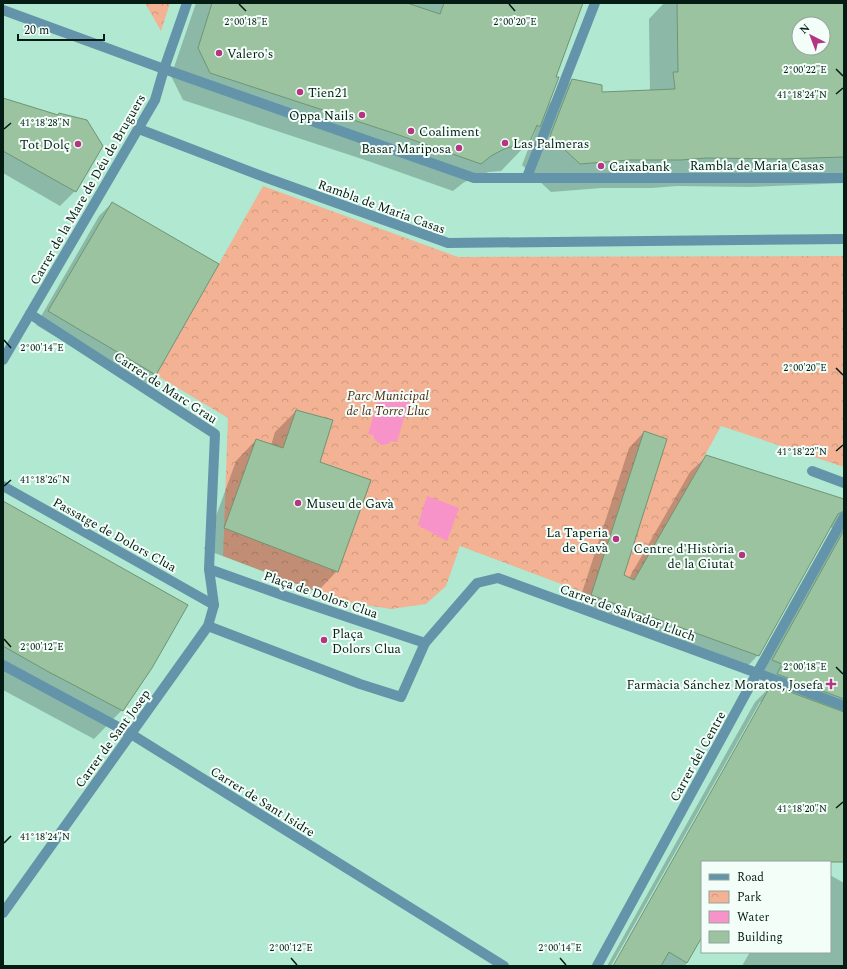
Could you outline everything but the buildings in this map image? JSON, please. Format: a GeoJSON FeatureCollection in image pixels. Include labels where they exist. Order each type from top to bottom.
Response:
{"type":"FeatureCollection","features":[{"type":"Feature","properties":{"kind":"street","name":"Carrer de la Mare de Déu de Bruguers"},"geometry":{"type":"LineString","coordinates":[[3,360],[155,100],[187,3]]}},
{"type":"Feature","properties":{"kind":"street"},"geometry":{"type":"LineString","coordinates":[[527,177],[594,3]]}},
{"type":"Feature","properties":{"kind":"street","name":"Rambla de Maria Casas"},"geometry":{"type":"LineString","coordinates":[[3,10],[164,70],[474,178],[844,178]]}},
{"type":"Feature","properties":{"kind":"street","name":"Rambla de Maria Casas"},"geometry":{"type":"LineString","coordinates":[[139,129],[267,178],[448,244],[844,239]]}},
{"type":"Feature","properties":{"kind":"street","name":"Carrer de Marc Grau"},"geometry":{"type":"LineString","coordinates":[[30,314],[215,434],[209,569]]}},
{"type":"Feature","properties":{"kind":"street"},"geometry":{"type":"LineString","coordinates":[[812,471],[844,483]]}},
{"type":"Feature","properties":{"kind":"street","name":"Passatge de Dolors Clua"},"geometry":{"type":"LineString","coordinates":[[3,486],[214,605]]}},
{"type":"Feature","properties":{"kind":"street","name":"Carrer del Centre"},"geometry":{"type":"LineString","coordinates":[[597,966],[844,517]]}},
{"type":"Feature","properties":{"kind":"street","name":"Carrer de Sant Josep"},"geometry":{"type":"LineString","coordinates":[[3,913],[208,626],[214,605],[209,569]]}},
{"type":"Feature","properties":{"kind":"street","name":"Plaça de Dolors Clua"},"geometry":{"type":"LineString","coordinates":[[209,569],[285,596],[425,642]]}},
{"type":"Feature","properties":{"kind":"street","name":"Carrer de Salvador Lluch"},"geometry":{"type":"LineString","coordinates":[[425,642],[477,583],[498,578],[844,706]]}},
{"type":"Feature","properties":{"kind":"street"},"geometry":{"type":"LineString","coordinates":[[208,626],[360,684],[401,696],[425,642]]}},
{"type":"Feature","properties":{"kind":"street","name":"Carrer de Sant Isidre"},"geometry":{"type":"LineString","coordinates":[[3,665],[131,734],[504,966]]}},
{"type":"Feature","properties":{"kind":"green space"},"geometry":{"type":"Polygon","coordinates":[[[145,3],[170,3],[161,31],[145,3]]]}},
{"type":"Feature","properties":{"kind":"green space","name":"Parc Municipal de la Torre Lluc"},"geometry":{"type":"Polygon","coordinates":[[[263,186],[458,257],[844,256],[844,467],[721,426],[622,607],[460,546],[446,586],[426,604],[391,609],[345,602],[223,556],[228,418],[156,375],[263,186]]]}},
{"type":"Feature","properties":{"kind":"water"},"geometry":{"type":"Polygon","coordinates":[[[382,388],[410,397],[397,442],[391,441],[388,444],[381,445],[375,440],[373,435],[368,434],[382,388]]]}},
{"type":"Feature","properties":{"kind":"water"},"geometry":{"type":"Polygon","coordinates":[[[427,496],[459,508],[447,541],[418,525],[427,496]]]}},
{"type":"Feature","properties":{"kind":"place","name":"Valero's"},"geometry":{"type":"Point","coordinates":[219,53]}},
{"type":"Feature","properties":{"kind":"place","name":"Tien21"},"geometry":{"type":"Point","coordinates":[300,92]}},
{"type":"Feature","properties":{"kind":"place","name":"Oppa Nails"},"geometry":{"type":"Point","coordinates":[362,115]}},
{"type":"Feature","properties":{"kind":"place","name":"Coaliment"},"geometry":{"type":"Point","coordinates":[411,131]}},
{"type":"Feature","properties":{"kind":"place","name":"Las Palmeras"},"geometry":{"type":"Point","coordinates":[505,143]}},
{"type":"Feature","properties":{"kind":"place","name":"Tot Dolç"},"geometry":{"type":"Point","coordinates":[78,144]}},
{"type":"Feature","properties":{"kind":"place","name":"Basar Mariposa"},"geometry":{"type":"Point","coordinates":[459,148]}},
{"type":"Feature","properties":{"kind":"place","name":"Caixabank"},"geometry":{"type":"Point","coordinates":[601,166]}},
{"type":"Feature","properties":{"kind":"place","name":"Museu de Gavà"},"geometry":{"type":"Point","coordinates":[298,503]}},
{"type":"Feature","properties":{"kind":"place","name":"La Taperia de Gavà"},"geometry":{"type":"Point","coordinates":[616,539]}},
{"type":"Feature","properties":{"kind":"place","name":"Centre d'Història de la Ciutat"},"geometry":{"type":"Point","coordinates":[742,555]}},
{"type":"Feature","properties":{"kind":"place","name":"Plaça Dolors Clua"},"geometry":{"type":"Point","coordinates":[324,640]}},
{"type":"Feature","properties":{"kind":"place","name":"Farmàcia Sánchez Moratos, Josefa"},"geometry":{"type":"Point","coordinates":[831,684]}}]}
